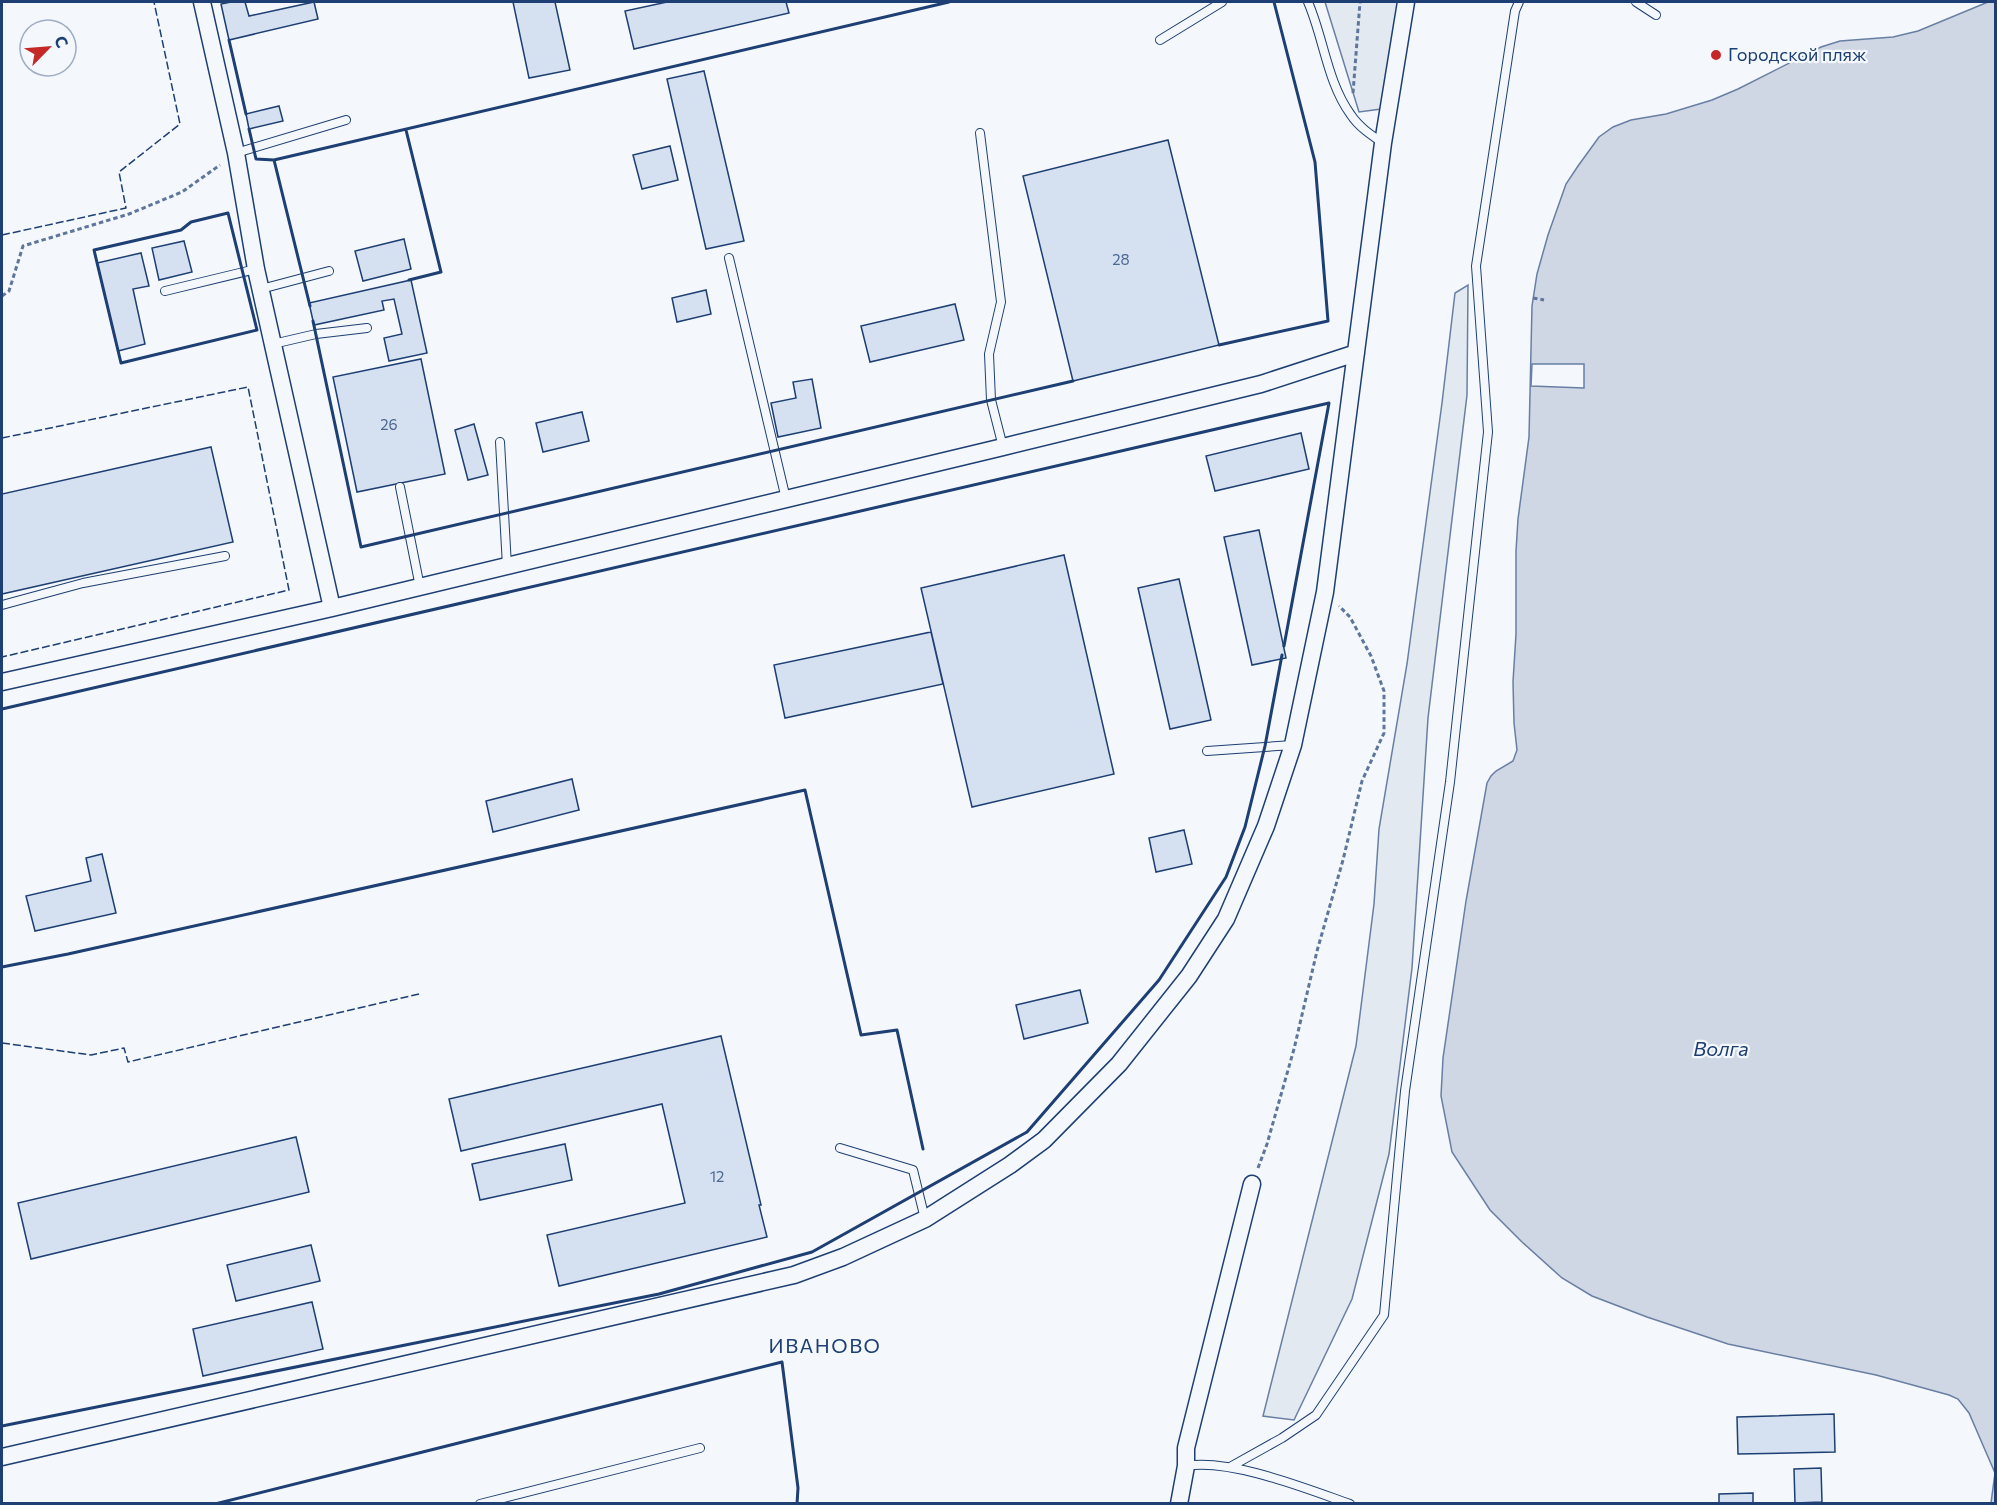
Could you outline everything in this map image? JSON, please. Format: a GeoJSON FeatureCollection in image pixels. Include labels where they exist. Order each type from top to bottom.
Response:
{"type":"FeatureCollection","features":[{"type":"Feature","properties":{"kind":"street"},"geometry":{"type":"LineString","coordinates":[[202,2],[236,153],[256,269],[332,608]]}},
{"type":"Feature","properties":{"kind":"street"},"geometry":{"type":"LineString","coordinates":[[2,1456],[794,1275],[843,1257],[925,1219],[1010,1166],[1044,1140],[1119,1064],[1189,976],[1226,919],[1266,826],[1293,745],[1325,592],[1383,143],[1406,2]]}},
{"type":"Feature","properties":{"kind":"street"},"geometry":{"type":"LineString","coordinates":[[2,682],[332,608],[1003,447],[1261,384],[1356,353]]}},
{"type":"Feature","properties":{"kind":"street"},"geometry":{"type":"LineString","coordinates":[[1179,1503],[1186,1466],[1186,1448],[1252,1184]]}},
{"type":"Feature","properties":{"kind":"lane"},"geometry":{"type":"LineString","coordinates":[[1160,40],[1222,2]]}},
{"type":"Feature","properties":{"kind":"lane"},"geometry":{"type":"LineString","coordinates":[[1308,2],[1317,23],[1328,67],[1338,94],[1351,116],[1383,143]]}},
{"type":"Feature","properties":{"kind":"lane"},"geometry":{"type":"LineString","coordinates":[[1230,1467],[1316,1415],[1384,1315],[1405,1091],[1450,782],[1488,432],[1476,266],[1515,11],[1519,2]]}},
{"type":"Feature","properties":{"kind":"lane"},"geometry":{"type":"LineString","coordinates":[[1636,2],[1656,15]]}},
{"type":"Feature","properties":{"kind":"lane"},"geometry":{"type":"LineString","coordinates":[[236,153],[346,120]]}},
{"type":"Feature","properties":{"kind":"lane"},"geometry":{"type":"LineString","coordinates":[[980,133],[1000,302],[989,354],[991,400],[1003,447]]}},
{"type":"Feature","properties":{"kind":"lane"},"geometry":{"type":"LineString","coordinates":[[729,258],[786,499]]}},
{"type":"Feature","properties":{"kind":"lane"},"geometry":{"type":"LineString","coordinates":[[165,291],[256,269]]}},
{"type":"Feature","properties":{"kind":"lane"},"geometry":{"type":"LineString","coordinates":[[261,290],[330,271]]}},
{"type":"Feature","properties":{"kind":"lane"},"geometry":{"type":"LineString","coordinates":[[273,344],[316,334],[367,328]]}},
{"type":"Feature","properties":{"kind":"lane"},"geometry":{"type":"LineString","coordinates":[[500,442],[507,566]]}},
{"type":"Feature","properties":{"kind":"lane"},"geometry":{"type":"LineString","coordinates":[[400,488],[420,587]]}},
{"type":"Feature","properties":{"kind":"lane"},"geometry":{"type":"LineString","coordinates":[[2,605],[82,583],[225,556]]}},
{"type":"Feature","properties":{"kind":"lane"},"geometry":{"type":"LineString","coordinates":[[1207,752],[1293,745]]}},
{"type":"Feature","properties":{"kind":"lane"},"geometry":{"type":"LineString","coordinates":[[840,1148],[913,1170],[925,1219]]}},
{"type":"Feature","properties":{"kind":"lane"},"geometry":{"type":"LineString","coordinates":[[480,1503],[700,1448]]}},
{"type":"Feature","properties":{"kind":"lane"},"geometry":{"type":"LineString","coordinates":[[1186,1466],[1198,1464],[1230,1467],[1350,1503]]}},
{"type":"Feature","properties":{"kind":"path"},"geometry":{"type":"LineString","coordinates":[[1351,116],[1360,2]]}},
{"type":"Feature","properties":{"kind":"path"},"geometry":{"type":"LineString","coordinates":[[2,296],[9,291],[23,246],[129,214],[182,192],[236,153]]}},
{"type":"Feature","properties":{"kind":"path"},"geometry":{"type":"LineString","coordinates":[[1533,298],[1544,300]]}},
{"type":"Feature","properties":{"kind":"path"},"geometry":{"type":"LineString","coordinates":[[1252,1184],[1267,1144],[1294,1049],[1317,951],[1343,860],[1362,781],[1384,733],[1384,691],[1371,656],[1350,617],[1325,592]]}},
{"type":"Feature","properties":{"kind":"shaded area"},"geometry":{"type":"Polygon","coordinates":[[[1325,2],[1398,2],[1381,109],[1359,112],[1325,2]]]}},
{"type":"Feature","properties":{"kind":"shaded area"},"geometry":{"type":"Polygon","coordinates":[[[1468,285],[1467,395],[1428,718],[1412,968],[1389,1154],[1352,1299],[1294,1420],[1263,1416],[1356,1046],[1374,904],[1379,829],[1407,664],[1455,293],[1468,285]]]}},
{"type":"Feature","properties":{"kind":"water","name":"Волга"},"geometry":{"type":"Polygon","coordinates":[[[1988,2],[1995,2],[1995,1473],[1969,1413],[1958,1399],[1876,1375],[1728,1344],[1592,1296],[1562,1278],[1490,1210],[1452,1152],[1441,1096],[1443,1058],[1466,901],[1487,783],[1496,771],[1513,761],[1517,750],[1513,682],[1516,634],[1516,551],[1529,437],[1532,306],[1537,274],[1566,184],[1599,137],[1613,127],[1631,120],[1666,114],[1712,100],[1821,47],[1840,41],[1893,37],[1918,31],[1988,2]]]}},
{"type":"Feature","properties":{"kind":"water"},"geometry":{"type":"Polygon","coordinates":[[[1995,1473],[1995,1503],[1991,1503],[1995,1473]]]}},
{"type":"Feature","properties":{"kind":"pier"},"geometry":{"type":"Polygon","coordinates":[[[1532,364],[1584,364],[1584,388],[1531,386],[1532,364]]]}},
{"type":"Feature","properties":{"kind":"building"},"geometry":{"type":"Polygon","coordinates":[[[245,2],[249,16],[314,2],[318,19],[229,40],[221,4],[245,2]]]}},
{"type":"Feature","properties":{"kind":"building"},"geometry":{"type":"Polygon","coordinates":[[[513,2],[555,2],[570,70],[529,78],[513,2]]]}},
{"type":"Feature","properties":{"kind":"building"},"geometry":{"type":"Polygon","coordinates":[[[667,2],[786,2],[789,13],[634,49],[625,11],[667,2]]]}},
{"type":"Feature","properties":{"kind":"building"},"geometry":{"type":"Polygon","coordinates":[[[704,71],[744,241],[706,249],[667,79],[704,71]]]}},
{"type":"Feature","properties":{"kind":"building"},"geometry":{"type":"Polygon","coordinates":[[[279,106],[283,121],[249,129],[246,114],[279,106]]]}},
{"type":"Feature","properties":{"kind":"building"},"geometry":{"type":"Polygon","coordinates":[[[1168,140],[1219,345],[1073,381],[1023,176],[1168,140]]]}},
{"type":"Feature","properties":{"kind":"building"},"geometry":{"type":"Polygon","coordinates":[[[670,146],[678,180],[642,189],[633,155],[670,146]]]}},
{"type":"Feature","properties":{"kind":"building"},"geometry":{"type":"Polygon","coordinates":[[[404,239],[411,269],[363,281],[355,251],[404,239]]]}},
{"type":"Feature","properties":{"kind":"building"},"geometry":{"type":"Polygon","coordinates":[[[184,241],[192,272],[159,280],[152,248],[184,241]]]}},
{"type":"Feature","properties":{"kind":"building"},"geometry":{"type":"Polygon","coordinates":[[[141,253],[149,286],[133,289],[145,344],[118,351],[97,263],[141,253]]]}},
{"type":"Feature","properties":{"kind":"building"},"geometry":{"type":"Polygon","coordinates":[[[411,280],[427,353],[389,361],[384,338],[402,334],[394,299],[382,301],[384,310],[314,325],[309,303],[411,280]]]}},
{"type":"Feature","properties":{"kind":"building"},"geometry":{"type":"Polygon","coordinates":[[[706,290],[711,314],[677,322],[672,298],[706,290]]]}},
{"type":"Feature","properties":{"kind":"building"},"geometry":{"type":"Polygon","coordinates":[[[955,304],[964,340],[870,362],[861,326],[955,304]]]}},
{"type":"Feature","properties":{"kind":"building"},"geometry":{"type":"Polygon","coordinates":[[[421,359],[445,474],[357,492],[333,377],[421,359]]]}},
{"type":"Feature","properties":{"kind":"building"},"geometry":{"type":"Polygon","coordinates":[[[812,379],[821,428],[778,437],[771,403],[796,398],[793,382],[812,379]]]}},
{"type":"Feature","properties":{"kind":"building"},"geometry":{"type":"Polygon","coordinates":[[[582,412],[589,441],[543,452],[536,423],[582,412]]]}},
{"type":"Feature","properties":{"kind":"building"},"geometry":{"type":"Polygon","coordinates":[[[474,424],[488,475],[468,480],[455,430],[474,424]]]}},
{"type":"Feature","properties":{"kind":"building"},"geometry":{"type":"Polygon","coordinates":[[[1301,433],[1309,469],[1215,491],[1206,456],[1301,433]]]}},
{"type":"Feature","properties":{"kind":"building"},"geometry":{"type":"Polygon","coordinates":[[[211,447],[233,542],[2,594],[2,494],[211,447]]]}},
{"type":"Feature","properties":{"kind":"building"},"geometry":{"type":"Polygon","coordinates":[[[1259,530],[1286,658],[1252,665],[1224,537],[1259,530]]]}},
{"type":"Feature","properties":{"kind":"building"},"geometry":{"type":"Polygon","coordinates":[[[1064,555],[1114,774],[972,807],[921,588],[1064,555]]]}},
{"type":"Feature","properties":{"kind":"building"},"geometry":{"type":"Polygon","coordinates":[[[1179,579],[1211,720],[1170,729],[1138,588],[1179,579]]]}},
{"type":"Feature","properties":{"kind":"building"},"geometry":{"type":"Polygon","coordinates":[[[931,632],[943,684],[785,718],[774,665],[931,632]]]}},
{"type":"Feature","properties":{"kind":"building"},"geometry":{"type":"Polygon","coordinates":[[[572,779],[579,810],[493,832],[486,801],[572,779]]]}},
{"type":"Feature","properties":{"kind":"building"},"geometry":{"type":"Polygon","coordinates":[[[1184,830],[1192,864],[1156,872],[1149,838],[1184,830]]]}},
{"type":"Feature","properties":{"kind":"building"},"geometry":{"type":"Polygon","coordinates":[[[102,854],[116,913],[35,931],[26,896],[91,881],[86,858],[102,854]]]}},
{"type":"Feature","properties":{"kind":"building"},"geometry":{"type":"Polygon","coordinates":[[[1080,990],[1088,1023],[1024,1039],[1016,1005],[1080,990]]]}},
{"type":"Feature","properties":{"kind":"building"},"geometry":{"type":"Polygon","coordinates":[[[721,1036],[767,1237],[559,1286],[547,1235],[685,1203],[662,1104],[461,1151],[449,1099],[721,1036]]]}},
{"type":"Feature","properties":{"kind":"building"},"geometry":{"type":"Polygon","coordinates":[[[296,1137],[309,1192],[31,1259],[18,1203],[296,1137]]]}},
{"type":"Feature","properties":{"kind":"building"},"geometry":{"type":"Polygon","coordinates":[[[565,1144],[572,1180],[480,1200],[472,1164],[565,1144]]]}},
{"type":"Feature","properties":{"kind":"building"},"geometry":{"type":"Polygon","coordinates":[[[311,1245],[320,1281],[236,1301],[227,1265],[311,1245]]]}},
{"type":"Feature","properties":{"kind":"building"},"geometry":{"type":"Polygon","coordinates":[[[312,1302],[323,1349],[203,1376],[193,1329],[312,1302]]]}},
{"type":"Feature","properties":{"kind":"building"},"geometry":{"type":"Polygon","coordinates":[[[1834,1414],[1835,1452],[1738,1454],[1737,1417],[1834,1414]]]}},
{"type":"Feature","properties":{"kind":"building"},"geometry":{"type":"Polygon","coordinates":[[[1821,1468],[1822,1502],[1795,1503],[1794,1469],[1821,1468]]]}},
{"type":"Feature","properties":{"kind":"building"},"geometry":{"type":"Polygon","coordinates":[[[1753,1493],[1753,1504],[1719,1504],[1719,1494],[1753,1493]]]}},
{"type":"Feature","properties":{"kind":"fence"},"geometry":{"type":"LineString","coordinates":[[2,235],[126,208],[119,172],[180,124],[154,2]]}},
{"type":"Feature","properties":{"kind":"fence"},"geometry":{"type":"LineString","coordinates":[[2,438],[248,387],[289,590],[2,657]]}},
{"type":"Feature","properties":{"kind":"fence"},"geometry":{"type":"LineString","coordinates":[[2,1043],[91,1055],[124,1048],[128,1062],[419,994]]}},
{"type":"Feature","properties":{"kind":"wall"},"geometry":{"type":"LineString","coordinates":[[249,129],[256,159],[274,160],[949,2]]}},
{"type":"Feature","properties":{"kind":"wall"},"geometry":{"type":"LineString","coordinates":[[1219,345],[1328,321],[1315,162],[1274,2]]}},
{"type":"Feature","properties":{"kind":"wall"},"geometry":{"type":"LineString","coordinates":[[229,40],[246,114]]}},
{"type":"Feature","properties":{"kind":"wall"},"geometry":{"type":"LineString","coordinates":[[406,130],[441,272],[409,280]]}},
{"type":"Feature","properties":{"kind":"wall"},"geometry":{"type":"LineString","coordinates":[[274,160],[310,306]]}},
{"type":"Feature","properties":{"kind":"wall"},"geometry":{"type":"LineString","coordinates":[[228,213],[257,330],[121,363],[94,250],[181,230],[191,222],[228,213]]}},
{"type":"Feature","properties":{"kind":"wall"},"geometry":{"type":"LineString","coordinates":[[313,321],[361,547],[1073,381]]}},
{"type":"Feature","properties":{"kind":"wall"},"geometry":{"type":"LineString","coordinates":[[2,709],[1329,403],[1284,646]]}},
{"type":"Feature","properties":{"kind":"wall"},"geometry":{"type":"LineString","coordinates":[[2,1426],[659,1294],[812,1252],[1027,1132],[1159,980],[1226,877],[1245,827],[1265,746],[1282,655]]}},
{"type":"Feature","properties":{"kind":"wall"},"geometry":{"type":"LineString","coordinates":[[2,967],[805,790],[861,1035],[897,1030],[923,1149]]}},
{"type":"Feature","properties":{"kind":"wall"},"geometry":{"type":"LineString","coordinates":[[215,1504],[782,1362],[798,1488],[797,1504]]}},
{"type":"Feature","properties":{"kind":"place","name":"Городской пляж"},"geometry":{"type":"Point","coordinates":[1716,55]}},
{"type":"Feature","properties":{"kind":"district","name":"ИВАНОВО"},"geometry":{"type":"Point","coordinates":[825,1346]}}]}
